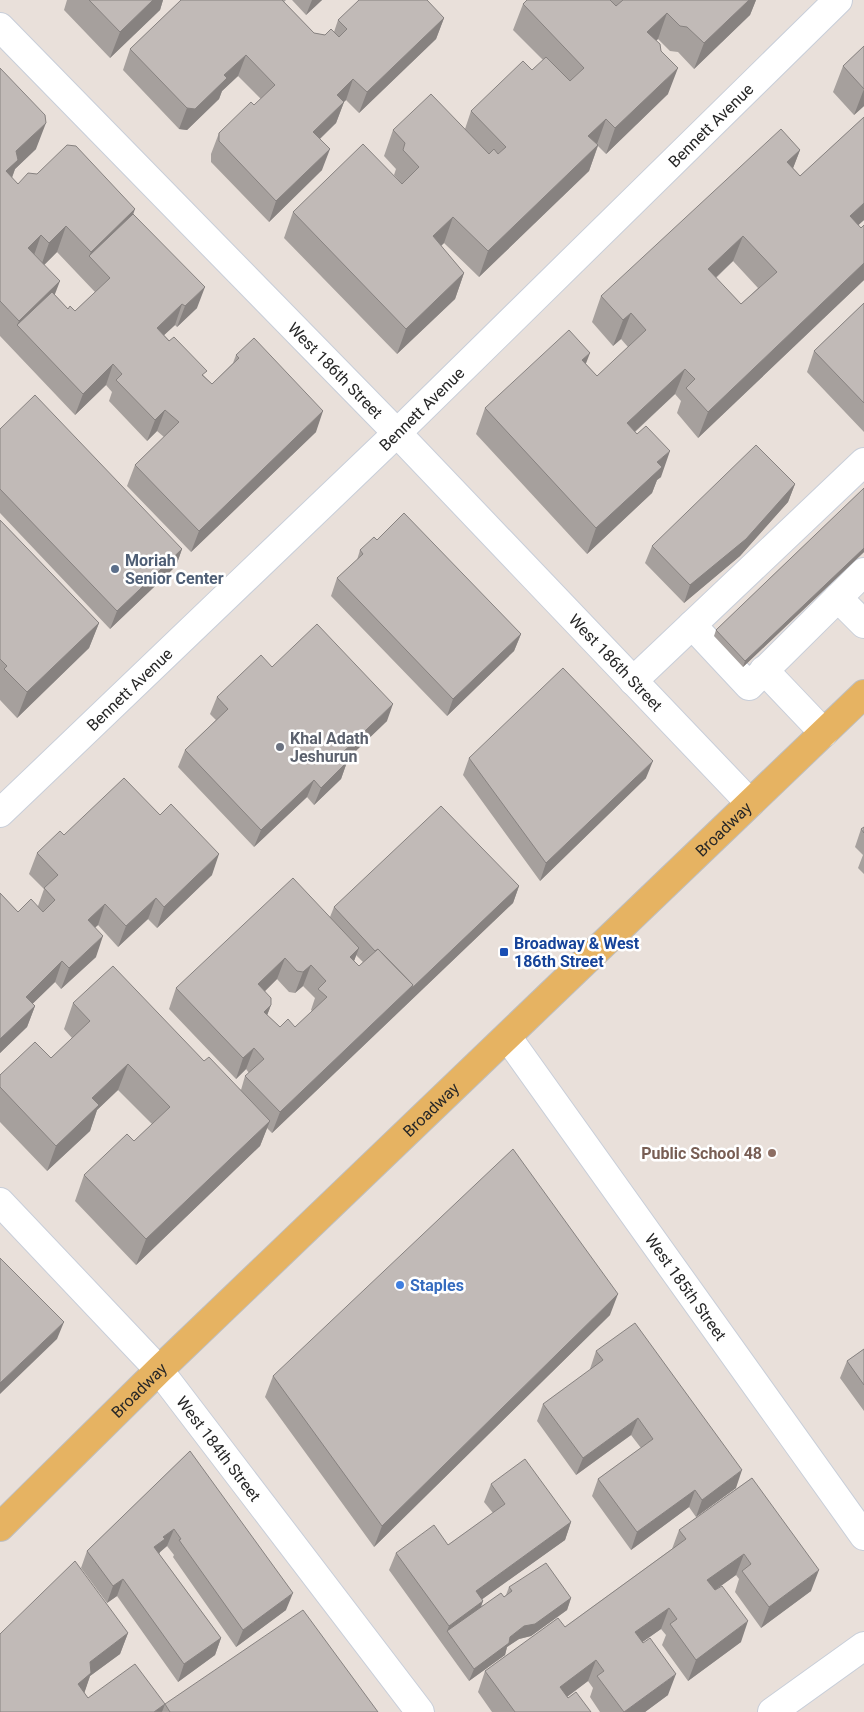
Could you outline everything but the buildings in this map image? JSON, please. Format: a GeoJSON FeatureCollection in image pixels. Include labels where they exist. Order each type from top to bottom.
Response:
{"type":"FeatureCollection","features":[{"type":"Feature","properties":{"kind":"main road","name":"Broadway"},"geometry":{"type":"LineString","coordinates":[[0,1527],[160,1370],[508,1038],[864,694]]}},
{"type":"Feature","properties":{"kind":"street","name":"Bennett Avenue"},"geometry":{"type":"LineString","coordinates":[[0,813],[397,432],[838,0]]}},
{"type":"Feature","properties":{"kind":"street","name":"West 186th Street"},"geometry":{"type":"LineString","coordinates":[[0,27],[397,432],[750,803]]}},
{"type":"Feature","properties":{"kind":"street"},"geometry":{"type":"LineString","coordinates":[[633,681],[692,625],[727,606],[801,537],[837,502],[864,462]]}},
{"type":"Feature","properties":{"kind":"street"},"geometry":{"type":"LineString","coordinates":[[692,625],[749,686],[769,658],[808,616],[847,583],[864,624]]}},
{"type":"Feature","properties":{"kind":"street"},"geometry":{"type":"LineString","coordinates":[[769,658],[824,733]]}},
{"type":"Feature","properties":{"kind":"street","name":"West 185th Street"},"geometry":{"type":"LineString","coordinates":[[508,1038],[864,1536]]}},
{"type":"Feature","properties":{"kind":"street","name":"West 184th Street"},"geometry":{"type":"LineString","coordinates":[[0,1202],[160,1370],[420,1712]]}},
{"type":"Feature","properties":{"kind":"street"},"geometry":{"type":"LineString","coordinates":[[772,1712],[864,1646]]}},
{"type":"Feature","properties":{"kind":"place","name":"Moriah Senior Center"},"geometry":{"type":"Point","coordinates":[115,569]}},
{"type":"Feature","properties":{"kind":"place","name":"Khal Adath Jeshurun"},"geometry":{"type":"Point","coordinates":[280,747]}},
{"type":"Feature","properties":{"kind":"place","name":"Broadway & West 186th Street"},"geometry":{"type":"Point","coordinates":[504,952]}},
{"type":"Feature","properties":{"kind":"place","name":"Public School 48"},"geometry":{"type":"Point","coordinates":[772,1153]}},
{"type":"Feature","properties":{"kind":"place","name":"Staples"},"geometry":{"type":"Point","coordinates":[400,1285]}}]}
